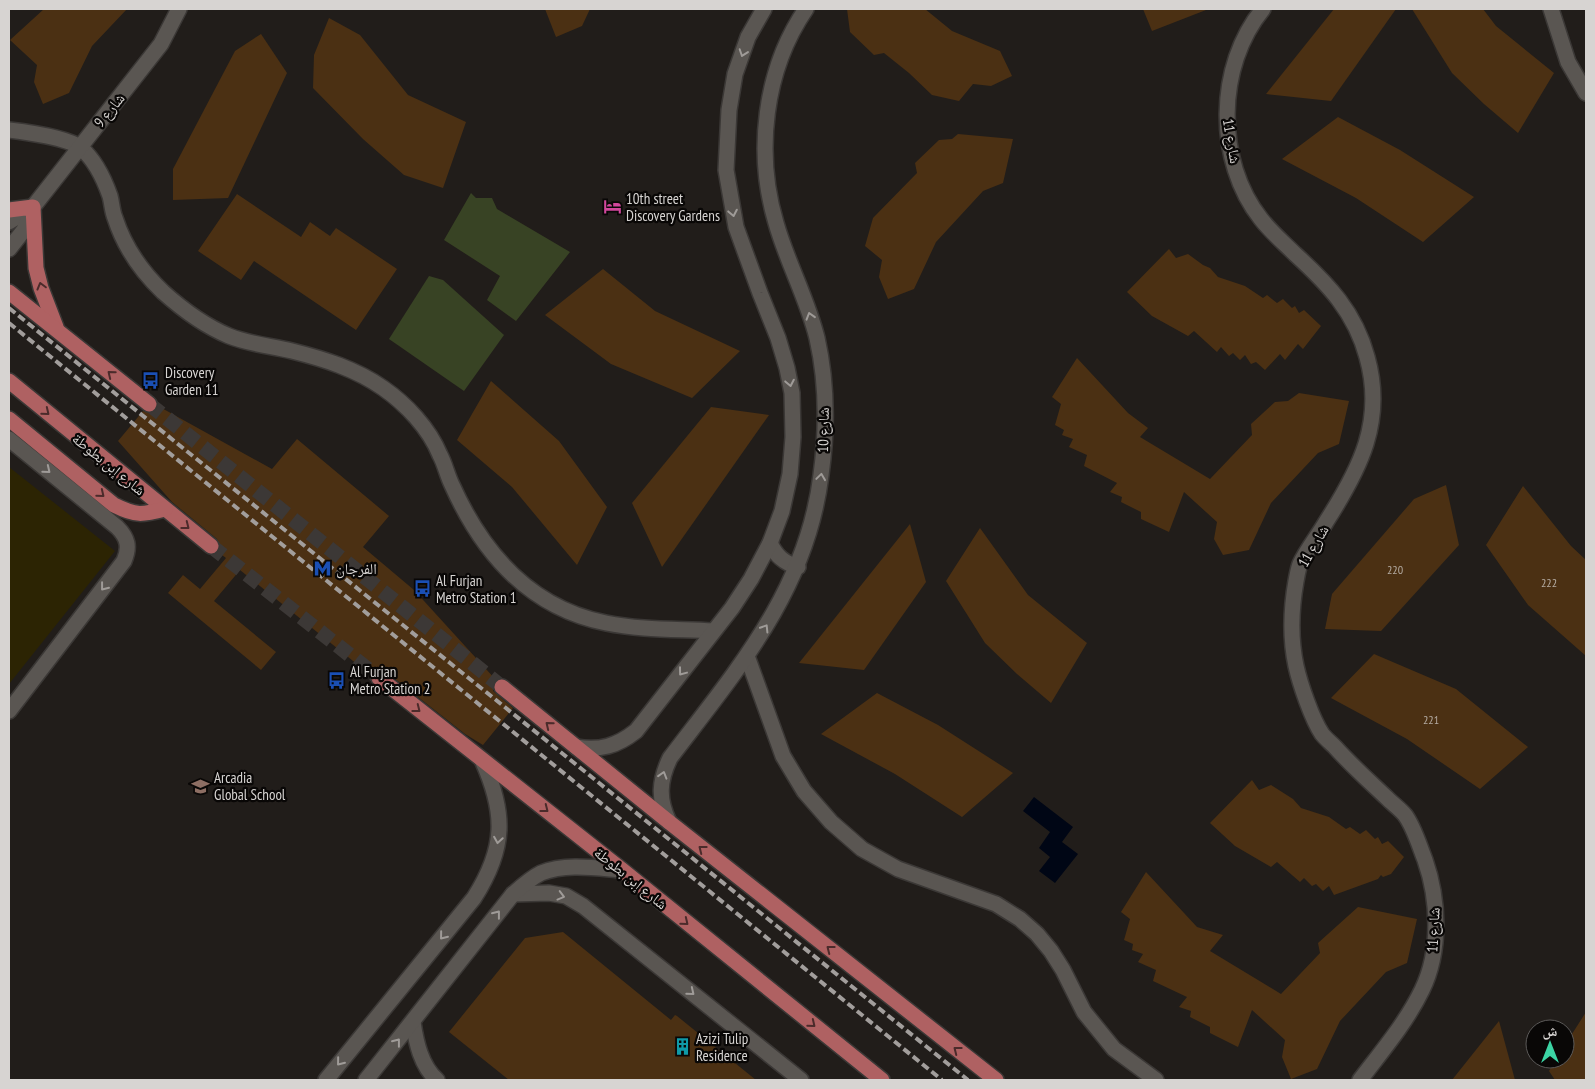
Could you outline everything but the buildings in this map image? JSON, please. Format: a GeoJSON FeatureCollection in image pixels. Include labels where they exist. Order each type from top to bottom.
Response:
{"type":"FeatureCollection","features":[{"type":"Feature","properties":{"kind":"main road"},"geometry":{"type":"LineString","coordinates":[[9,210],[33,207],[36,268],[40,288],[58,332]]}},
{"type":"Feature","properties":{"kind":"main road"},"geometry":{"type":"LineString","coordinates":[[9,292],[149,404]]}},
{"type":"Feature","properties":{"kind":"main road","name":"شارع إبن بطوطة"},"geometry":{"type":"LineString","coordinates":[[9,381],[211,546]]}},
{"type":"Feature","properties":{"kind":"main road"},"geometry":{"type":"LineString","coordinates":[[9,419],[114,505],[129,512],[145,514],[165,509]]}},
{"type":"Feature","properties":{"kind":"main road","name":"شارع إبن بطوطة"},"geometry":{"type":"LineString","coordinates":[[379,678],[622,870],[882,1080]]}},
{"type":"Feature","properties":{"kind":"main road"},"geometry":{"type":"LineString","coordinates":[[502,687],[669,822],[996,1080]]}},
{"type":"Feature","properties":{"kind":"street","name":"شارع 9"},"geometry":{"type":"LineString","coordinates":[[9,249],[24,230],[33,207],[161,44],[179,9]]}},
{"type":"Feature","properties":{"kind":"street","name":"شارع 10"},"geometry":{"type":"LineString","coordinates":[[576,747],[602,748],[614,745],[636,731],[732,608],[770,543],[782,511],[790,474],[793,437],[792,393],[778,338],[736,227],[726,170],[729,110],[735,74],[748,37],[764,9]]}},
{"type":"Feature","properties":{"kind":"street","name":"شارع 10"},"geometry":{"type":"LineString","coordinates":[[669,822],[663,810],[660,797],[660,783],[664,770],[670,758],[748,656],[782,600],[798,567],[812,523],[821,477],[825,431],[824,384],[817,339],[804,294],[788,260],[776,223],[767,185],[765,147],[767,112],[774,79],[784,47],[806,9]]}},
{"type":"Feature","properties":{"kind":"street","name":"شارع 11"},"geometry":{"type":"LineString","coordinates":[[1263,9],[1255,18],[1238,52],[1230,82],[1227,112],[1229,142],[1239,179],[1260,218],[1322,279],[1343,304],[1358,331],[1367,357],[1372,384],[1372,412],[1368,439],[1358,466],[1348,487],[1300,564],[1292,607],[1291,632],[1296,665],[1302,687],[1322,734],[1406,816],[1430,873],[1435,902],[1436,931],[1432,960],[1423,988],[1402,1025],[1360,1080]]}},
{"type":"Feature","properties":{"kind":"street"},"geometry":{"type":"LineString","coordinates":[[1551,9],[1568,62],[1586,93]]}},
{"type":"Feature","properties":{"kind":"street"},"geometry":{"type":"LineString","coordinates":[[9,130],[36,134],[79,147],[93,162],[103,179],[111,198],[114,217],[139,265],[171,299],[208,326],[248,343],[314,357],[357,373],[382,388],[405,406],[425,428],[440,453],[455,491],[466,513],[484,541],[504,568],[521,583],[560,608],[604,623],[713,631]]}},
{"type":"Feature","properties":{"kind":"street","name":"شارع 9"},"geometry":{"type":"LineString","coordinates":[[9,222],[33,207]]}},
{"type":"Feature","properties":{"kind":"street"},"geometry":{"type":"LineString","coordinates":[[9,439],[117,527],[124,534],[128,543],[128,552],[124,561],[9,711]]}},
{"type":"Feature","properties":{"kind":"street"},"geometry":{"type":"LineString","coordinates":[[770,543],[780,559],[798,567]]}},
{"type":"Feature","properties":{"kind":"street"},"geometry":{"type":"LineString","coordinates":[[677,629],[689,638],[698,650]]}},
{"type":"Feature","properties":{"kind":"street"},"geometry":{"type":"LineString","coordinates":[[748,656],[783,756],[804,791],[831,822],[862,849],[898,869],[996,904],[1020,919],[1037,934],[1052,952],[1084,1012],[1114,1049],[1156,1080]]}},
{"type":"Feature","properties":{"kind":"street"},"geometry":{"type":"LineString","coordinates":[[326,1080],[474,898],[487,878],[495,855],[499,831],[498,807],[492,784],[482,760]]}},
{"type":"Feature","properties":{"kind":"street"},"geometry":{"type":"LineString","coordinates":[[366,1080],[513,894],[526,882],[541,873],[560,868],[582,867],[622,870]]}},
{"type":"Feature","properties":{"kind":"street"},"geometry":{"type":"LineString","coordinates":[[513,894],[549,893],[566,896],[584,906],[801,1080]]}},
{"type":"Feature","properties":{"kind":"street"},"geometry":{"type":"LineString","coordinates":[[413,1022],[420,1053],[431,1075],[438,1080]]}},
{"type":"Feature","properties":{"kind":"green space"},"geometry":{"type":"Polygon","coordinates":[[[471,193],[476,198],[492,198],[497,209],[570,252],[516,321],[487,300],[500,276],[444,240],[471,193]]]}},
{"type":"Feature","properties":{"kind":"green space"},"geometry":{"type":"Polygon","coordinates":[[[429,276],[443,280],[504,335],[464,391],[389,339],[429,276]]]}},
{"type":"Feature","properties":{"kind":"sand"},"geometry":{"type":"Polygon","coordinates":[[[9,467],[115,551],[9,684],[9,467]]]}},
{"type":"Feature","properties":{"kind":"shaded area"},"geometry":{"type":"Polygon","coordinates":[[[1034,797],[1073,827],[1062,842],[1078,854],[1055,883],[1039,871],[1050,857],[1039,848],[1050,832],[1023,811],[1034,797]]]}},
{"type":"Feature","properties":{"kind":"tunnel"},"geometry":{"type":"LineString","coordinates":[[149,404],[502,687]]}},
{"type":"Feature","properties":{"kind":"tunnel"},"geometry":{"type":"LineString","coordinates":[[211,546],[379,678]]}},
{"type":"Feature","properties":{"kind":"railway"},"geometry":{"type":"LineString","coordinates":[[9,308],[968,1080]]}},
{"type":"Feature","properties":{"kind":"railway"},"geometry":{"type":"LineString","coordinates":[[9,323],[942,1080]]}},
{"type":"Feature","properties":{"kind":"place","name":"10th street Discovery Gardens"},"geometry":{"type":"Point","coordinates":[612,207]}},
{"type":"Feature","properties":{"kind":"place","name":"Discovery Garden 11"},"geometry":{"type":"Point","coordinates":[151,381]}},
{"type":"Feature","properties":{"kind":"place","name":"الفرجان"},"geometry":{"type":"Point","coordinates":[322,568]}},
{"type":"Feature","properties":{"kind":"place","name":"Al Furjan Metro Station 1"},"geometry":{"type":"Point","coordinates":[422,589]}},
{"type":"Feature","properties":{"kind":"place","name":"Al Furjan Metro Station 2"},"geometry":{"type":"Point","coordinates":[336,680]}},
{"type":"Feature","properties":{"kind":"place","name":"Arcadia Global School"},"geometry":{"type":"Point","coordinates":[200,786]}},
{"type":"Feature","properties":{"kind":"place","name":"Azizi Tulip Residence"},"geometry":{"type":"Point","coordinates":[682,1047]}}]}
